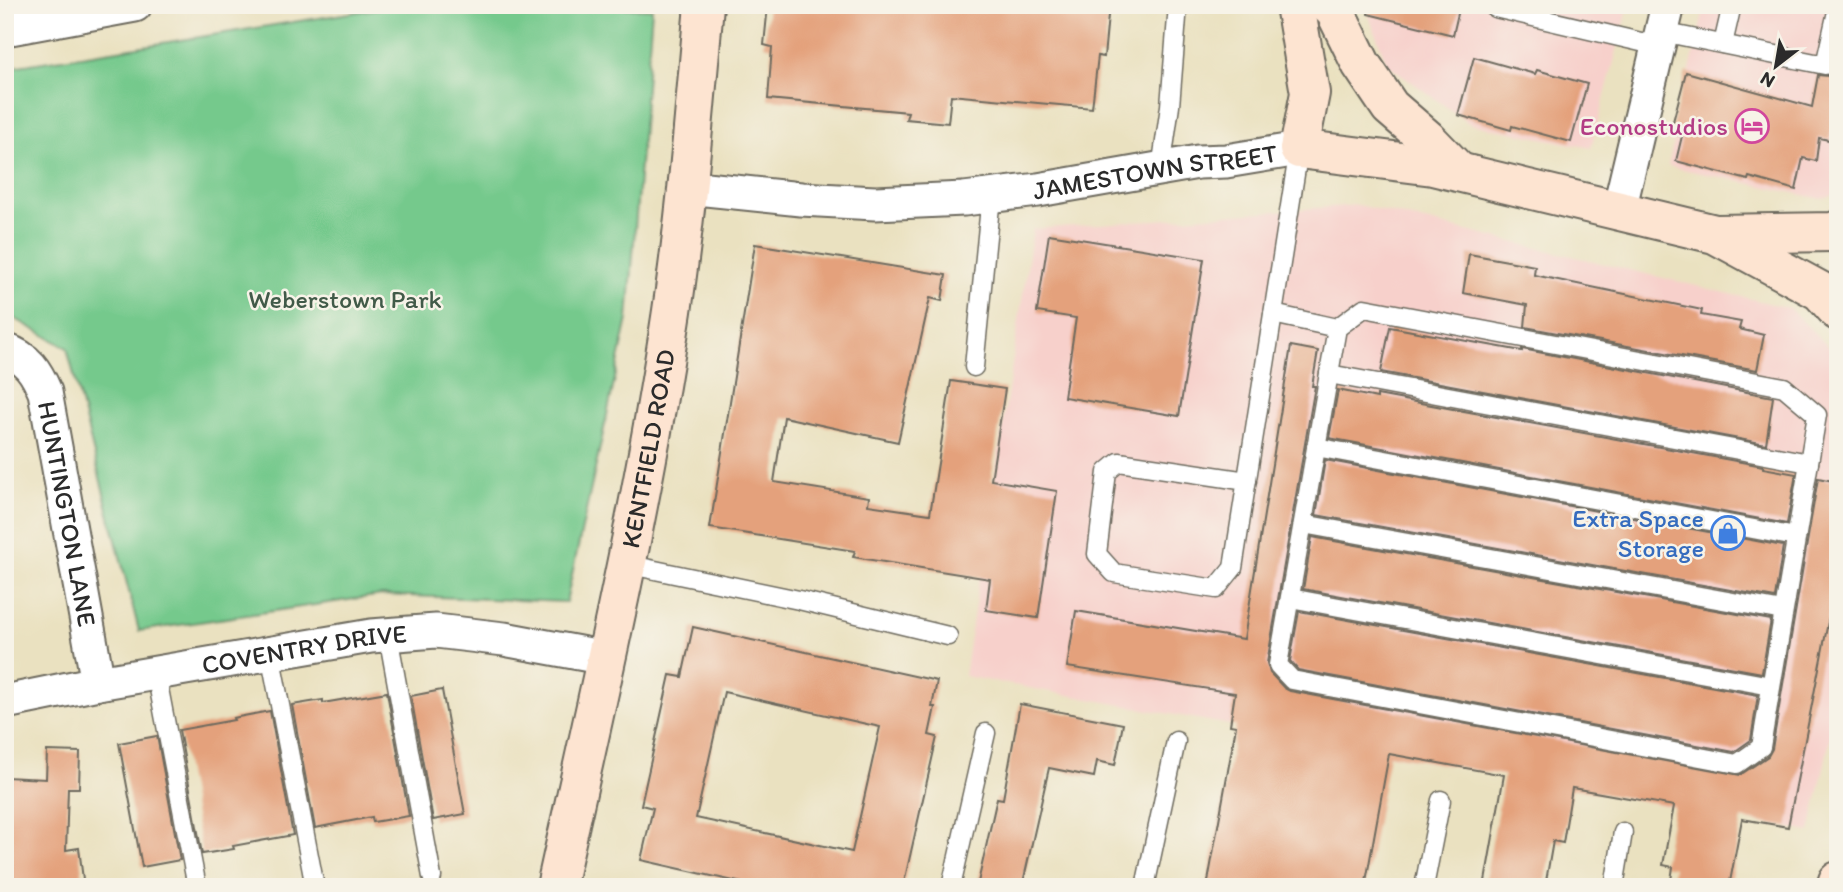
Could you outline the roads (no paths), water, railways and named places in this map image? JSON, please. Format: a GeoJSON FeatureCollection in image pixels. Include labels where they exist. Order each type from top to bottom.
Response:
{"type":"FeatureCollection","features":[{"type":"Feature","properties":{"kind":"street"},"geometry":{"type":"LineString","coordinates":[[5,29],[135,5]]}},
{"type":"Feature","properties":{"kind":"street","name":"KENTFIELD ROAD"},"geometry":{"type":"LineString","coordinates":[[556,887],[626,564],[672,310],[704,5]]}},
{"type":"Feature","properties":{"kind":"street"},"geometry":{"type":"LineString","coordinates":[[1295,5],[1310,93],[1299,149]]}},
{"type":"Feature","properties":{"kind":"street"},"geometry":{"type":"LineString","coordinates":[[1329,5],[1335,11],[1361,64],[1390,107],[1459,172]]}},
{"type":"Feature","properties":{"kind":"street"},"geometry":{"type":"LineString","coordinates":[[1619,210],[1663,28]]}},
{"type":"Feature","properties":{"kind":"street","name":"JAMESTOWN STREET"},"geometry":{"type":"LineString","coordinates":[[687,187],[801,199],[875,203],[964,199],[1299,149],[1433,166],[1715,234]]}},
{"type":"Feature","properties":{"kind":"street"},"geometry":{"type":"LineString","coordinates":[[1715,234],[1838,230]]}},
{"type":"Feature","properties":{"kind":"street"},"geometry":{"type":"LineString","coordinates":[[1715,234],[1820,291],[1838,311]]}},
{"type":"Feature","properties":{"kind":"street","name":"HUNTINGTON LANE"},"geometry":{"type":"LineString","coordinates":[[11,352],[36,371],[45,392],[98,683]]}},
{"type":"Feature","properties":{"kind":"street","name":"COVENTRY DRIVE"},"geometry":{"type":"LineString","coordinates":[[5,702],[98,683],[371,636],[436,631],[504,639],[606,658]]}},
{"type":"Feature","properties":{"kind":"street"},"geometry":{"type":"LineString","coordinates":[[1836,887],[1838,881]]}},
{"type":"Feature","properties":{"kind":"lane"},"geometry":{"type":"LineString","coordinates":[[1161,169],[1170,106],[1178,5]]}},
{"type":"Feature","properties":{"kind":"lane"},"geometry":{"type":"LineString","coordinates":[[1493,5],[1495,8],[1663,28],[1723,44],[1825,65],[1838,7]]}},
{"type":"Feature","properties":{"kind":"lane"},"geometry":{"type":"LineString","coordinates":[[1723,44],[1732,5]]}},
{"type":"Feature","properties":{"kind":"lane"},"geometry":{"type":"LineString","coordinates":[[1247,481],[1119,462],[1107,472],[1097,554],[1114,573],[1216,589],[1233,568],[1247,481],[1299,149]]}},
{"type":"Feature","properties":{"kind":"lane"},"geometry":{"type":"LineString","coordinates":[[974,368],[991,196]]}},
{"type":"Feature","properties":{"kind":"lane"},"geometry":{"type":"LineString","coordinates":[[1364,307],[1784,387],[1817,415],[1761,747],[1737,764],[1292,680],[1278,666],[1329,374],[1337,328],[1364,307]]}},
{"type":"Feature","properties":{"kind":"lane"},"geometry":{"type":"LineString","coordinates":[[1273,314],[1337,328]]}},
{"type":"Feature","properties":{"kind":"lane"},"geometry":{"type":"LineString","coordinates":[[1329,374],[1809,463]]}},
{"type":"Feature","properties":{"kind":"lane"},"geometry":{"type":"LineString","coordinates":[[1316,447],[1796,537]]}},
{"type":"Feature","properties":{"kind":"lane"},"geometry":{"type":"LineString","coordinates":[[1303,524],[1783,611]]}},
{"type":"Feature","properties":{"kind":"lane"},"geometry":{"type":"LineString","coordinates":[[626,564],[799,600],[948,636]]}},
{"type":"Feature","properties":{"kind":"lane"},"geometry":{"type":"LineString","coordinates":[[1290,598],[1771,686]]}},
{"type":"Feature","properties":{"kind":"lane"},"geometry":{"type":"LineString","coordinates":[[388,635],[432,877]]}},
{"type":"Feature","properties":{"kind":"lane"},"geometry":{"type":"LineString","coordinates":[[270,653],[315,887]]}},
{"type":"Feature","properties":{"kind":"lane"},"geometry":{"type":"LineString","coordinates":[[156,673],[197,887]]}},
{"type":"Feature","properties":{"kind":"lane"},"geometry":{"type":"LineString","coordinates":[[951,887],[986,733]]}},
{"type":"Feature","properties":{"kind":"lane"},"geometry":{"type":"LineString","coordinates":[[1145,887],[1175,741]]}},
{"type":"Feature","properties":{"kind":"lane"},"geometry":{"type":"LineString","coordinates":[[1424,887],[1441,800]]}},
{"type":"Feature","properties":{"kind":"lane"},"geometry":{"type":"LineString","coordinates":[[1614,887],[1623,832]]}},
{"type":"Feature","properties":{"kind":"place","name":"Econostudios"},"geometry":{"type":"Point","coordinates":[1752,126]}},
{"type":"Feature","properties":{"kind":"place","name":"Extra Space Storage"},"geometry":{"type":"Point","coordinates":[1728,533]}},
{"type":"Feature","properties":{"kind":"park label","name":"Weberstown Park"},"geometry":{"type":"Point","coordinates":[345,299]}}]}
